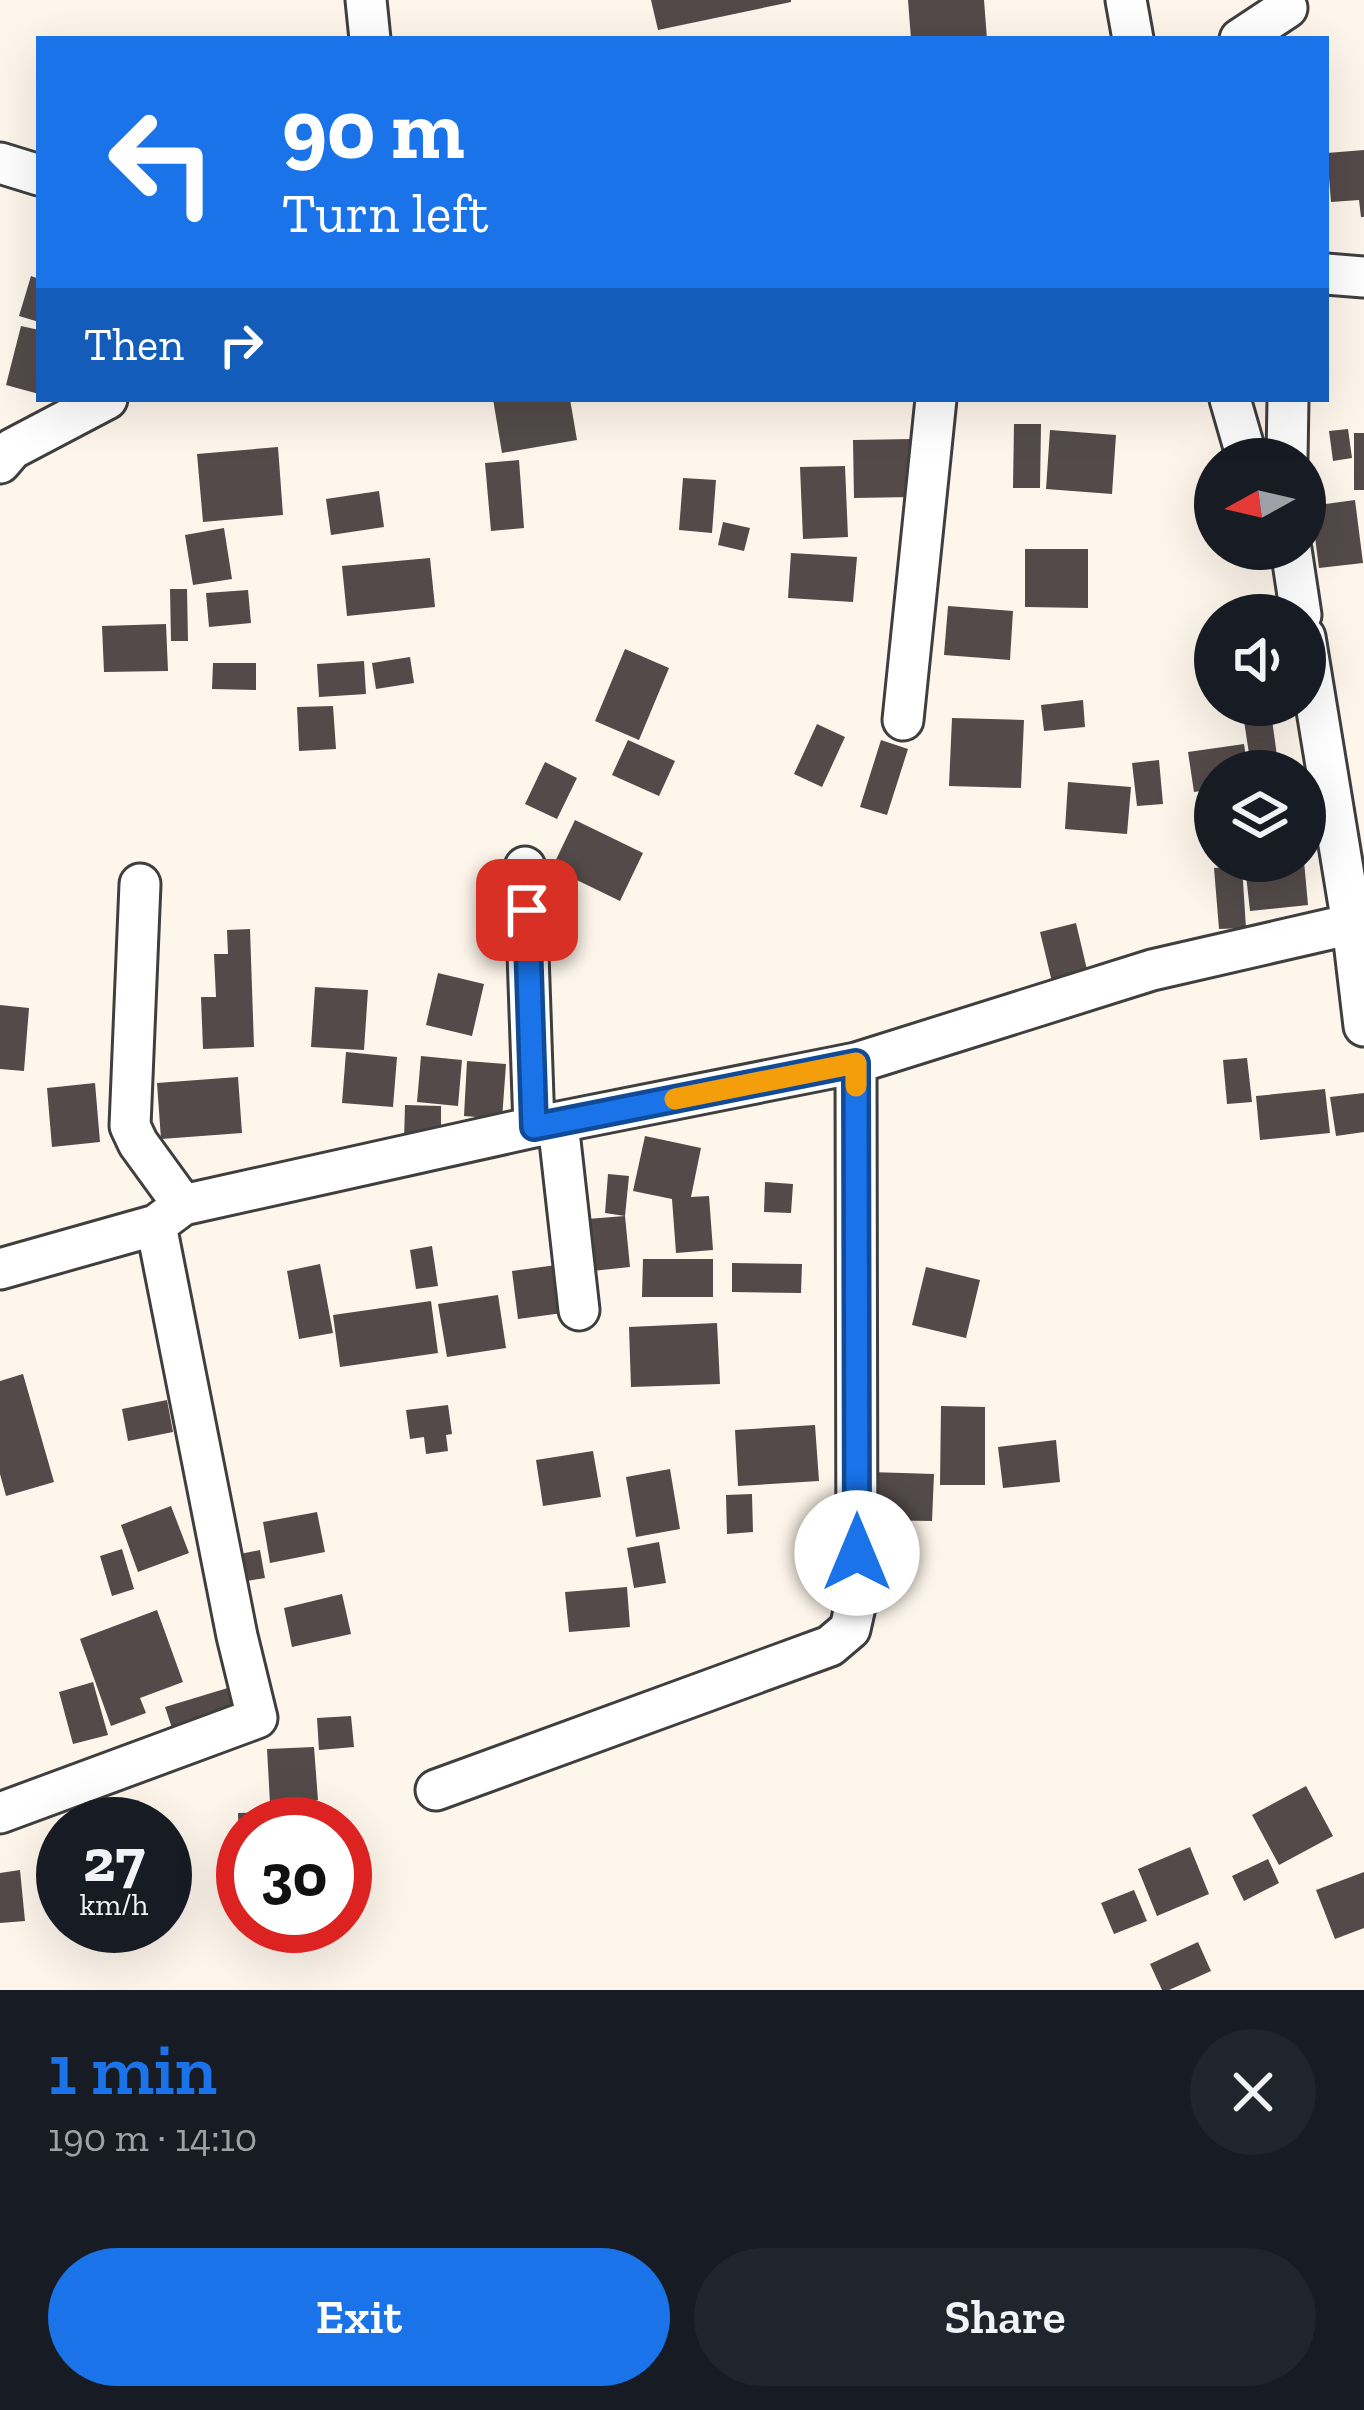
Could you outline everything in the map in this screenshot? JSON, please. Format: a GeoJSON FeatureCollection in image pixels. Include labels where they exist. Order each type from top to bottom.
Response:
{"type":"FeatureCollection","features":[{"type":"Feature","properties":{"kind":"street"},"geometry":{"type":"LineString","coordinates":[[366,0],[370,36]]}},
{"type":"Feature","properties":{"kind":"street"},"geometry":{"type":"LineString","coordinates":[[1126,0],[1132,36]]}},
{"type":"Feature","properties":{"kind":"street"},"geometry":{"type":"LineString","coordinates":[[1246,36],[1288,16]]}},
{"type":"Feature","properties":{"kind":"street"},"geometry":{"type":"LineString","coordinates":[[0,163],[36,174]]}},
{"type":"Feature","properties":{"kind":"street"},"geometry":{"type":"LineString","coordinates":[[1329,274],[1364,278]]}},
{"type":"Feature","properties":{"kind":"street"},"geometry":{"type":"LineString","coordinates":[[0,463],[12,449],[101,402]]}},
{"type":"Feature","properties":{"kind":"street"},"geometry":{"type":"LineString","coordinates":[[903,720],[935,402]]}},
{"type":"Feature","properties":{"kind":"street"},"geometry":{"type":"LineString","coordinates":[[1231,402],[1241,438]]}},
{"type":"Feature","properties":{"kind":"street"},"geometry":{"type":"LineString","coordinates":[[1287,438],[1288,402]]}},
{"type":"Feature","properties":{"kind":"street"},"geometry":{"type":"LineString","coordinates":[[1320,726],[1364,1026]]}},
{"type":"Feature","properties":{"kind":"street"},"geometry":{"type":"LineString","coordinates":[[525,867],[546,1125],[580,1310]]}},
{"type":"Feature","properties":{"kind":"street"},"geometry":{"type":"LineString","coordinates":[[0,1813],[257,1718],[236,1636],[169,1215],[130,1126],[140,884]]}},
{"type":"Feature","properties":{"kind":"street"},"geometry":{"type":"LineString","coordinates":[[0,1269],[169,1215],[546,1125],[856,1063],[1152,970],[1352,924]]}},
{"type":"Feature","properties":{"kind":"street"},"geometry":{"type":"LineString","coordinates":[[436,1790],[830,1646],[850,1629],[857,1598],[856,1063]]}},
{"type":"Feature","properties":{"kind":"building"},"geometry":{"type":"Polygon","coordinates":[[[651,0],[791,0],[791,2],[658,30],[651,0]]]}},
{"type":"Feature","properties":{"kind":"building"},"geometry":{"type":"Polygon","coordinates":[[[908,0],[984,0],[987,36],[911,36],[908,0]]]}},
{"type":"Feature","properties":{"kind":"building"},"geometry":{"type":"Polygon","coordinates":[[[1364,150],[1364,217],[1359,200],[1331,202],[1329,153],[1364,150]]]}},
{"type":"Feature","properties":{"kind":"building"},"geometry":{"type":"Polygon","coordinates":[[[31,276],[36,278],[36,321],[19,316],[31,276]]]}},
{"type":"Feature","properties":{"kind":"building"},"geometry":{"type":"Polygon","coordinates":[[[21,326],[36,329],[36,393],[6,385],[21,326]]]}},
{"type":"Feature","properties":{"kind":"building"},"geometry":{"type":"Polygon","coordinates":[[[494,402],[571,402],[577,440],[502,453],[494,402]]]}},
{"type":"Feature","properties":{"kind":"building"},"geometry":{"type":"Polygon","coordinates":[[[1014,424],[1041,424],[1040,488],[1013,488],[1014,424]]]}},
{"type":"Feature","properties":{"kind":"building"},"geometry":{"type":"Polygon","coordinates":[[[1348,429],[1352,458],[1333,461],[1329,431],[1348,429]]]}},
{"type":"Feature","properties":{"kind":"building"},"geometry":{"type":"Polygon","coordinates":[[[1050,430],[1116,435],[1112,494],[1046,489],[1050,430]]]}},
{"type":"Feature","properties":{"kind":"building"},"geometry":{"type":"Polygon","coordinates":[[[1354,433],[1364,433],[1364,490],[1354,490],[1354,433]]]}},
{"type":"Feature","properties":{"kind":"building"},"geometry":{"type":"Polygon","coordinates":[[[914,439],[914,497],[854,498],[853,440],[914,439]]]}},
{"type":"Feature","properties":{"kind":"building"},"geometry":{"type":"Polygon","coordinates":[[[278,447],[283,515],[203,522],[197,454],[278,447]]]}},
{"type":"Feature","properties":{"kind":"building"},"geometry":{"type":"Polygon","coordinates":[[[519,460],[524,528],[491,531],[485,463],[519,460]]]}},
{"type":"Feature","properties":{"kind":"building"},"geometry":{"type":"Polygon","coordinates":[[[845,466],[848,537],[803,539],[800,467],[845,466]]]}},
{"type":"Feature","properties":{"kind":"building"},"geometry":{"type":"Polygon","coordinates":[[[683,478],[716,480],[712,533],[679,530],[683,478]]]}},
{"type":"Feature","properties":{"kind":"building"},"geometry":{"type":"Polygon","coordinates":[[[379,491],[384,527],[331,535],[326,499],[379,491]]]}},
{"type":"Feature","properties":{"kind":"building"},"geometry":{"type":"Polygon","coordinates":[[[1355,500],[1363,563],[1326,567],[1326,504],[1355,500]]]}},
{"type":"Feature","properties":{"kind":"building"},"geometry":{"type":"Polygon","coordinates":[[[723,522],[750,528],[744,551],[718,545],[723,522]]]}},
{"type":"Feature","properties":{"kind":"building"},"geometry":{"type":"Polygon","coordinates":[[[224,528],[232,579],[193,585],[185,535],[224,528]]]}},
{"type":"Feature","properties":{"kind":"building"},"geometry":{"type":"Polygon","coordinates":[[[1025,549],[1088,549],[1088,608],[1025,607],[1025,549]]]}},
{"type":"Feature","properties":{"kind":"building"},"geometry":{"type":"Polygon","coordinates":[[[791,553],[857,557],[853,602],[788,598],[791,553]]]}},
{"type":"Feature","properties":{"kind":"building"},"geometry":{"type":"Polygon","coordinates":[[[430,558],[435,607],[347,616],[342,566],[430,558]]]}},
{"type":"Feature","properties":{"kind":"building"},"geometry":{"type":"Polygon","coordinates":[[[170,589],[187,589],[188,641],[171,641],[170,589]]]}},
{"type":"Feature","properties":{"kind":"building"},"geometry":{"type":"Polygon","coordinates":[[[248,590],[251,623],[209,627],[206,593],[248,590]]]}},
{"type":"Feature","properties":{"kind":"building"},"geometry":{"type":"Polygon","coordinates":[[[948,606],[1013,611],[1010,660],[944,655],[948,606]]]}},
{"type":"Feature","properties":{"kind":"building"},"geometry":{"type":"Polygon","coordinates":[[[166,624],[168,671],[104,672],[102,626],[166,624]]]}},
{"type":"Feature","properties":{"kind":"building"},"geometry":{"type":"Polygon","coordinates":[[[625,649],[669,668],[639,740],[595,721],[625,649]]]}},
{"type":"Feature","properties":{"kind":"building"},"geometry":{"type":"Polygon","coordinates":[[[410,657],[414,683],[376,689],[372,663],[410,657]]]}},
{"type":"Feature","properties":{"kind":"building"},"geometry":{"type":"Polygon","coordinates":[[[364,661],[366,694],[319,697],[317,664],[364,661]]]}},
{"type":"Feature","properties":{"kind":"building"},"geometry":{"type":"Polygon","coordinates":[[[213,663],[256,663],[256,690],[212,689],[213,663]]]}},
{"type":"Feature","properties":{"kind":"building"},"geometry":{"type":"Polygon","coordinates":[[[1083,700],[1085,727],[1044,731],[1041,705],[1083,700]]]}},
{"type":"Feature","properties":{"kind":"building"},"geometry":{"type":"Polygon","coordinates":[[[333,706],[336,749],[299,751],[297,707],[333,706]]]}},
{"type":"Feature","properties":{"kind":"building"},"geometry":{"type":"Polygon","coordinates":[[[952,718],[1024,720],[1021,788],[949,786],[952,718]]]}},
{"type":"Feature","properties":{"kind":"building"},"geometry":{"type":"Polygon","coordinates":[[[817,724],[845,737],[822,787],[794,774],[817,724]]]}},
{"type":"Feature","properties":{"kind":"building"},"geometry":{"type":"Polygon","coordinates":[[[1245,726],[1273,726],[1276,750],[1248,750],[1245,726]]]}},
{"type":"Feature","properties":{"kind":"building"},"geometry":{"type":"Polygon","coordinates":[[[628,740],[675,761],[659,796],[612,775],[628,740]]]}},
{"type":"Feature","properties":{"kind":"building"},"geometry":{"type":"Polygon","coordinates":[[[881,740],[908,749],[887,815],[860,807],[881,740]]]}},
{"type":"Feature","properties":{"kind":"building"},"geometry":{"type":"Polygon","coordinates":[[[1244,744],[1245,750],[1202,750],[1244,744]]]}},
{"type":"Feature","properties":{"kind":"building"},"geometry":{"type":"Polygon","coordinates":[[[1194,751],[1194,792],[1188,752],[1194,751]]]}},
{"type":"Feature","properties":{"kind":"building"},"geometry":{"type":"Polygon","coordinates":[[[1159,760],[1163,804],[1137,806],[1132,763],[1159,760]]]}},
{"type":"Feature","properties":{"kind":"building"},"geometry":{"type":"Polygon","coordinates":[[[545,762],[577,778],[557,819],[525,804],[545,762]]]}},
{"type":"Feature","properties":{"kind":"building"},"geometry":{"type":"Polygon","coordinates":[[[1068,782],[1131,787],[1127,834],[1065,829],[1068,782]]]}},
{"type":"Feature","properties":{"kind":"building"},"geometry":{"type":"Polygon","coordinates":[[[575,820],[643,853],[620,901],[552,868],[575,820]]]}},
{"type":"Feature","properties":{"kind":"building"},"geometry":{"type":"Polygon","coordinates":[[[1215,882],[1243,882],[1246,928],[1219,929],[1215,882]]]}},
{"type":"Feature","properties":{"kind":"building"},"geometry":{"type":"Polygon","coordinates":[[[1247,882],[1306,882],[1308,905],[1250,911],[1247,882]]]}},
{"type":"Feature","properties":{"kind":"building"},"geometry":{"type":"Polygon","coordinates":[[[1076,923],[1088,974],[1052,982],[1040,932],[1076,923]]]}},
{"type":"Feature","properties":{"kind":"building"},"geometry":{"type":"Polygon","coordinates":[[[250,929],[254,1047],[203,1049],[201,997],[216,997],[214,954],[228,954],[227,930],[250,929]]]}},
{"type":"Feature","properties":{"kind":"building"},"geometry":{"type":"Polygon","coordinates":[[[438,973],[484,984],[472,1036],[426,1025],[438,973]]]}},
{"type":"Feature","properties":{"kind":"building"},"geometry":{"type":"Polygon","coordinates":[[[315,987],[368,990],[364,1050],[311,1047],[315,987]]]}},
{"type":"Feature","properties":{"kind":"building"},"geometry":{"type":"Polygon","coordinates":[[[0,1005],[29,1008],[24,1071],[0,1069],[0,1005]]]}},
{"type":"Feature","properties":{"kind":"building"},"geometry":{"type":"Polygon","coordinates":[[[346,1052],[397,1057],[393,1107],[342,1103],[346,1052]]]}},
{"type":"Feature","properties":{"kind":"building"},"geometry":{"type":"Polygon","coordinates":[[[421,1056],[462,1060],[458,1106],[417,1102],[421,1056]]]}},
{"type":"Feature","properties":{"kind":"building"},"geometry":{"type":"Polygon","coordinates":[[[1247,1058],[1252,1102],[1227,1104],[1223,1060],[1247,1058]]]}},
{"type":"Feature","properties":{"kind":"building"},"geometry":{"type":"Polygon","coordinates":[[[467,1061],[506,1064],[502,1119],[464,1116],[467,1061]]]}},
{"type":"Feature","properties":{"kind":"building"},"geometry":{"type":"Polygon","coordinates":[[[238,1077],[242,1133],[161,1139],[157,1083],[238,1077]]]}},
{"type":"Feature","properties":{"kind":"building"},"geometry":{"type":"Polygon","coordinates":[[[95,1083],[100,1142],[52,1147],[47,1088],[95,1083]]]}},
{"type":"Feature","properties":{"kind":"building"},"geometry":{"type":"Polygon","coordinates":[[[1325,1089],[1330,1133],[1260,1140],[1256,1096],[1325,1089]]]}},
{"type":"Feature","properties":{"kind":"building"},"geometry":{"type":"Polygon","coordinates":[[[1364,1093],[1364,1132],[1336,1136],[1330,1097],[1364,1093]]]}},
{"type":"Feature","properties":{"kind":"building"},"geometry":{"type":"Polygon","coordinates":[[[405,1105],[441,1106],[441,1141],[404,1141],[405,1105]]]}},
{"type":"Feature","properties":{"kind":"building"},"geometry":{"type":"Polygon","coordinates":[[[645,1136],[701,1148],[691,1197],[709,1196],[713,1250],[676,1253],[672,1199],[633,1191],[645,1136]]]}},
{"type":"Feature","properties":{"kind":"building"},"geometry":{"type":"Polygon","coordinates":[[[608,1174],[629,1176],[625,1216],[605,1213],[608,1174]]]}},
{"type":"Feature","properties":{"kind":"building"},"geometry":{"type":"Polygon","coordinates":[[[765,1182],[793,1184],[791,1213],[764,1212],[765,1182]]]}},
{"type":"Feature","properties":{"kind":"building"},"geometry":{"type":"Polygon","coordinates":[[[625,1216],[630,1267],[592,1271],[587,1219],[625,1216]]]}},
{"type":"Feature","properties":{"kind":"building"},"geometry":{"type":"Polygon","coordinates":[[[432,1246],[438,1286],[416,1289],[410,1250],[432,1246]]]}},
{"type":"Feature","properties":{"kind":"building"},"geometry":{"type":"Polygon","coordinates":[[[643,1259],[713,1259],[713,1297],[642,1297],[643,1259]]]}},
{"type":"Feature","properties":{"kind":"building"},"geometry":{"type":"Polygon","coordinates":[[[732,1263],[802,1264],[801,1293],[732,1292],[732,1263]]]}},
{"type":"Feature","properties":{"kind":"building"},"geometry":{"type":"Polygon","coordinates":[[[320,1264],[333,1333],[299,1339],[287,1271],[320,1264]]]}},
{"type":"Feature","properties":{"kind":"building"},"geometry":{"type":"Polygon","coordinates":[[[564,1264],[570,1312],[518,1319],[512,1271],[564,1264]]]}},
{"type":"Feature","properties":{"kind":"building"},"geometry":{"type":"Polygon","coordinates":[[[926,1267],[980,1280],[966,1338],[912,1325],[926,1267]]]}},
{"type":"Feature","properties":{"kind":"building"},"geometry":{"type":"Polygon","coordinates":[[[498,1295],[506,1348],[447,1357],[438,1304],[498,1295]]]}},
{"type":"Feature","properties":{"kind":"building"},"geometry":{"type":"Polygon","coordinates":[[[431,1301],[438,1353],[340,1367],[333,1315],[431,1301]]]}},
{"type":"Feature","properties":{"kind":"building"},"geometry":{"type":"Polygon","coordinates":[[[717,1323],[720,1384],[631,1387],[629,1327],[717,1323]]]}},
{"type":"Feature","properties":{"kind":"building"},"geometry":{"type":"Polygon","coordinates":[[[23,1374],[54,1482],[6,1496],[0,1474],[0,1381],[23,1374]]]}},
{"type":"Feature","properties":{"kind":"building"},"geometry":{"type":"Polygon","coordinates":[[[167,1400],[173,1432],[128,1441],[122,1409],[167,1400]]]}},
{"type":"Feature","properties":{"kind":"building"},"geometry":{"type":"Polygon","coordinates":[[[448,1405],[452,1434],[446,1435],[448,1451],[426,1454],[424,1437],[410,1439],[406,1410],[448,1405]]]}},
{"type":"Feature","properties":{"kind":"building"},"geometry":{"type":"Polygon","coordinates":[[[941,1406],[985,1407],[985,1485],[940,1485],[941,1406]]]}},
{"type":"Feature","properties":{"kind":"building"},"geometry":{"type":"Polygon","coordinates":[[[815,1425],[819,1481],[738,1486],[735,1430],[815,1425]]]}},
{"type":"Feature","properties":{"kind":"building"},"geometry":{"type":"Polygon","coordinates":[[[1056,1440],[1060,1482],[1003,1488],[998,1447],[1056,1440]]]}},
{"type":"Feature","properties":{"kind":"building"},"geometry":{"type":"Polygon","coordinates":[[[593,1451],[601,1497],[543,1506],[536,1460],[593,1451]]]}},
{"type":"Feature","properties":{"kind":"building"},"geometry":{"type":"Polygon","coordinates":[[[670,1469],[680,1529],[636,1537],[626,1477],[670,1469]]]}},
{"type":"Feature","properties":{"kind":"building"},"geometry":{"type":"Polygon","coordinates":[[[870,1472],[934,1474],[932,1521],[869,1520],[870,1472]]]}},
{"type":"Feature","properties":{"kind":"building"},"geometry":{"type":"Polygon","coordinates":[[[752,1494],[753,1532],[727,1534],[726,1495],[752,1494]]]}},
{"type":"Feature","properties":{"kind":"building"},"geometry":{"type":"Polygon","coordinates":[[[171,1506],[189,1553],[138,1572],[121,1525],[171,1506]]]}},
{"type":"Feature","properties":{"kind":"building"},"geometry":{"type":"Polygon","coordinates":[[[317,1512],[325,1552],[270,1563],[263,1522],[317,1512]]]}},
{"type":"Feature","properties":{"kind":"building"},"geometry":{"type":"Polygon","coordinates":[[[659,1542],[666,1583],[634,1588],[627,1548],[659,1542]]]}},
{"type":"Feature","properties":{"kind":"building"},"geometry":{"type":"Polygon","coordinates":[[[122,1549],[134,1589],[112,1596],[100,1556],[122,1549]]]}},
{"type":"Feature","properties":{"kind":"building"},"geometry":{"type":"Polygon","coordinates":[[[260,1550],[265,1578],[240,1582],[235,1555],[260,1550]]]}},
{"type":"Feature","properties":{"kind":"building"},"geometry":{"type":"Polygon","coordinates":[[[627,1587],[630,1627],[569,1632],[565,1592],[627,1587]]]}},
{"type":"Feature","properties":{"kind":"building"},"geometry":{"type":"Polygon","coordinates":[[[342,1594],[351,1634],[292,1647],[284,1608],[342,1594]]]}},
{"type":"Feature","properties":{"kind":"building"},"geometry":{"type":"Polygon","coordinates":[[[157,1610],[183,1682],[140,1698],[146,1713],[111,1726],[80,1639],[157,1610]]]}},
{"type":"Feature","properties":{"kind":"building"},"geometry":{"type":"Polygon","coordinates":[[[93,1682],[108,1735],[73,1744],[59,1692],[93,1682]]]}},
{"type":"Feature","properties":{"kind":"building"},"geometry":{"type":"Polygon","coordinates":[[[231,1687],[239,1714],[174,1734],[165,1707],[231,1687]]]}},
{"type":"Feature","properties":{"kind":"building"},"geometry":{"type":"Polygon","coordinates":[[[351,1716],[354,1747],[319,1750],[317,1718],[351,1716]]]}},
{"type":"Feature","properties":{"kind":"building"},"geometry":{"type":"Polygon","coordinates":[[[314,1747],[318,1797],[270,1797],[267,1749],[314,1747]]]}},
{"type":"Feature","properties":{"kind":"building"},"geometry":{"type":"Polygon","coordinates":[[[1306,1786],[1333,1836],[1279,1865],[1252,1815],[1306,1786]]]}},
{"type":"Feature","properties":{"kind":"building"},"geometry":{"type":"Polygon","coordinates":[[[1190,1847],[1209,1894],[1157,1916],[1138,1869],[1190,1847]]]}},
{"type":"Feature","properties":{"kind":"building"},"geometry":{"type":"Polygon","coordinates":[[[1268,1859],[1279,1883],[1244,1901],[1232,1876],[1268,1859]]]}},
{"type":"Feature","properties":{"kind":"building"},"geometry":{"type":"Polygon","coordinates":[[[20,1870],[25,1921],[0,1923],[0,1873],[20,1870]]]}},
{"type":"Feature","properties":{"kind":"building"},"geometry":{"type":"Polygon","coordinates":[[[1364,1872],[1364,1928],[1335,1939],[1316,1890],[1364,1872]]]}},
{"type":"Feature","properties":{"kind":"building"},"geometry":{"type":"Polygon","coordinates":[[[1134,1890],[1147,1921],[1114,1934],[1101,1903],[1134,1890]]]}},
{"type":"Feature","properties":{"kind":"building"},"geometry":{"type":"Polygon","coordinates":[[[1198,1942],[1211,1971],[1162,1990],[1150,1964],[1198,1942]]]}},
{"type":"Feature","properties":{"kind":"slow traffic"},"geometry":{"type":"LineString","coordinates":[[675,1099],[856,1063],[856,1086]]}},
{"type":"Feature","properties":{"kind":"route"},"geometry":{"type":"LineString","coordinates":[[527,910],[534,1127],[856,1063],[857,1553]]}}]}
